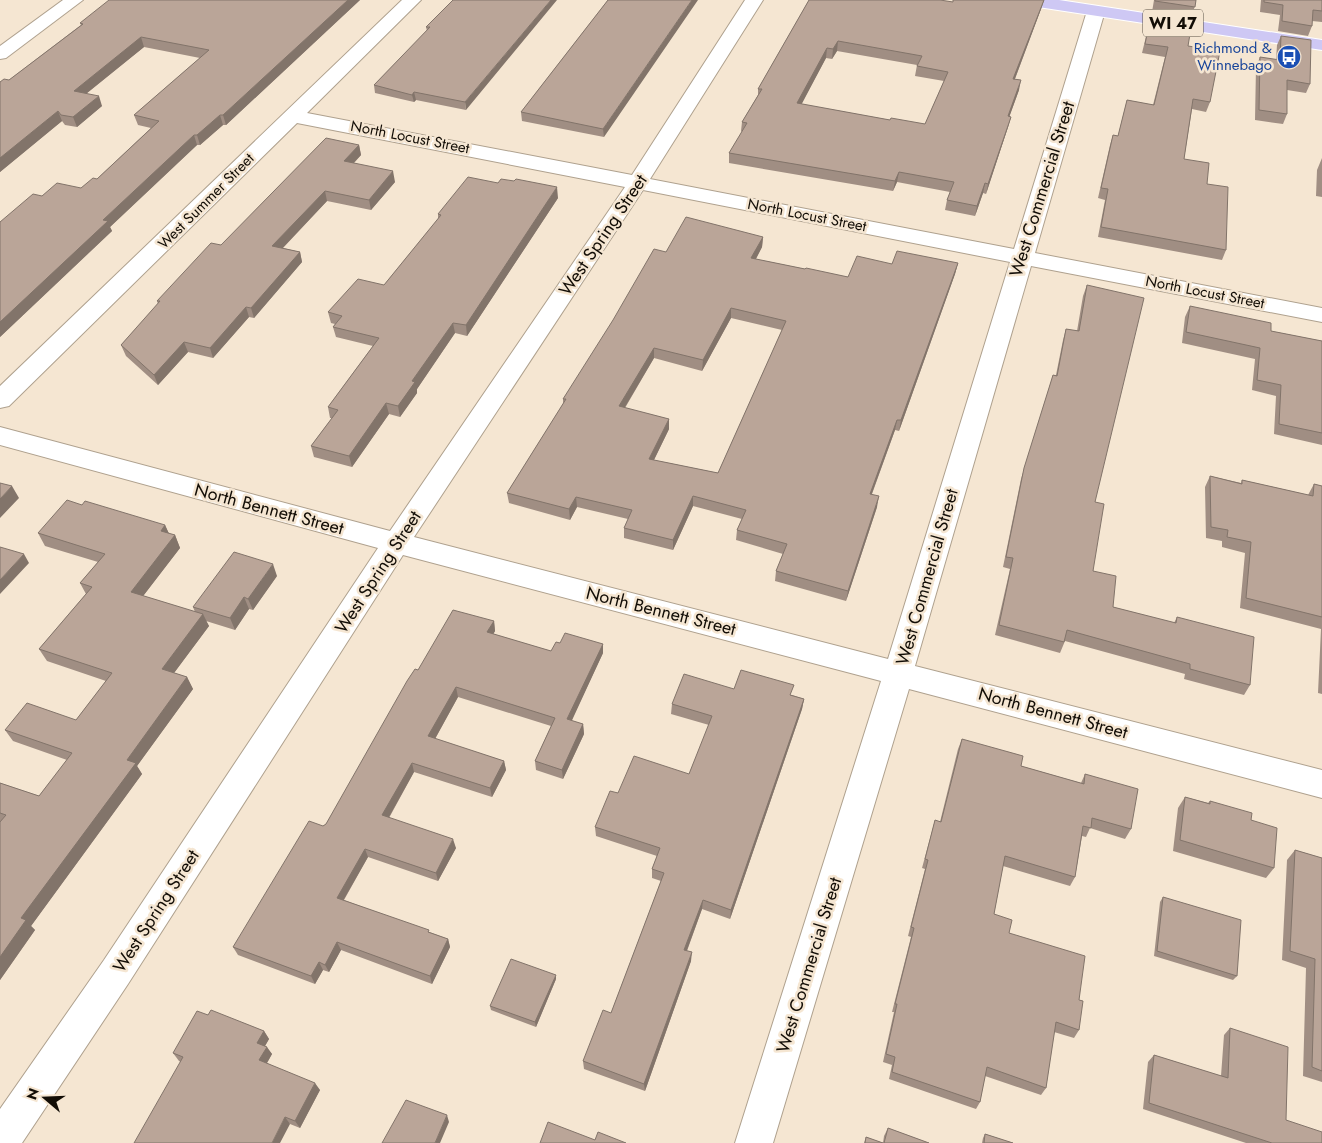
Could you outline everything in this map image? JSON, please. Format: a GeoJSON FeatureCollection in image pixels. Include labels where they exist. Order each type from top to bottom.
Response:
{"type":"FeatureCollection","features":[{"type":"Feature","properties":{"kind":"main road","name":"WI 47"},"geometry":{"type":"LineString","coordinates":[[1025,0],[1089,7],[1322,46]]}},
{"type":"Feature","properties":{"kind":"street"},"geometry":{"type":"LineString","coordinates":[[3,49],[74,0]]}},
{"type":"Feature","properties":{"kind":"street","name":"West Summer Street"},"geometry":{"type":"LineString","coordinates":[[0,400],[412,0]]}},
{"type":"Feature","properties":{"kind":"street","name":"West Spring Street"},"geometry":{"type":"LineString","coordinates":[[0,1142],[116,972],[396,543],[639,181],[754,0]]}},
{"type":"Feature","properties":{"kind":"street","name":"West Commercial Street"},"geometry":{"type":"LineString","coordinates":[[754,1143],[899,672],[1022,256],[1089,7]]}},
{"type":"Feature","properties":{"kind":"street","name":"North Locust Street"},"geometry":{"type":"LineString","coordinates":[[292,116],[639,181],[1322,315]]}},
{"type":"Feature","properties":{"kind":"street","name":"North Bennett Street"},"geometry":{"type":"LineString","coordinates":[[0,436],[396,543],[899,672],[1322,784]]}},
{"type":"Feature","properties":{"kind":"building"},"geometry":{"type":"Polygon","coordinates":[[[109,0],[348,0],[223,115],[220,115],[197,135],[194,135],[103,220],[108,221],[0,322],[0,222],[33,194],[42,196],[57,183],[81,188],[93,178],[97,179],[159,121],[134,115],[209,50],[141,37],[74,91],[99,96],[73,117],[61,115],[58,111],[0,158],[0,82],[4,79],[9,80],[83,24],[80,23],[109,0]]]}},
{"type":"Feature","properties":{"kind":"building"},"geometry":{"type":"Polygon","coordinates":[[[453,0],[551,0],[465,102],[414,92],[412,95],[374,85],[430,27],[426,27],[453,0]]]}},
{"type":"Feature","properties":{"kind":"building"},"geometry":{"type":"Polygon","coordinates":[[[608,0],[692,0],[603,129],[521,112],[608,0]]]}},
{"type":"Feature","properties":{"kind":"building"},"geometry":{"type":"Polygon","coordinates":[[[809,0],[940,0],[953,2],[953,0],[1044,0],[1013,79],[1021,80],[1008,116],[1011,117],[988,184],[985,183],[977,206],[947,200],[954,182],[899,172],[895,181],[729,153],[747,123],[742,122],[762,89],[758,89],[809,0]],[[838,41],[833,49],[827,48],[797,103],[890,120],[891,118],[925,124],[948,72],[917,66],[922,56],[838,41]]]}},
{"type":"Feature","properties":{"kind":"building"},"geometry":{"type":"Polygon","coordinates":[[[1155,0],[1196,0],[1195,7],[1155,0]]]}},
{"type":"Feature","properties":{"kind":"building"},"geometry":{"type":"Polygon","coordinates":[[[1264,0],[1322,0],[1322,11],[1313,10],[1312,26],[1282,21],[1283,5],[1264,2],[1264,0]]]}},
{"type":"Feature","properties":{"kind":"building"},"geometry":{"type":"Polygon","coordinates":[[[1151,16],[1192,22],[1188,46],[1220,51],[1210,102],[1193,99],[1184,159],[1209,163],[1207,184],[1228,187],[1226,250],[1101,227],[1108,189],[1101,188],[1113,135],[1118,136],[1127,100],[1154,105],[1168,47],[1145,44],[1151,16]]]}},
{"type":"Feature","properties":{"kind":"building"},"geometry":{"type":"Polygon","coordinates":[[[1281,36],[1311,40],[1310,84],[1287,80],[1287,114],[1259,110],[1260,57],[1280,60],[1281,36]]]}},
{"type":"Feature","properties":{"kind":"building"},"geometry":{"type":"Polygon","coordinates":[[[326,138],[359,145],[344,161],[393,171],[369,200],[325,191],[272,246],[300,252],[251,308],[246,307],[210,348],[184,342],[154,375],[121,345],[160,301],[157,301],[211,243],[221,245],[326,138]]]}},
{"type":"Feature","properties":{"kind":"building"},"geometry":{"type":"Polygon","coordinates":[[[468,177],[498,183],[501,179],[514,181],[516,179],[557,187],[466,325],[453,323],[412,381],[415,382],[398,406],[386,403],[349,456],[311,446],[338,410],[328,407],[379,338],[333,327],[342,316],[328,312],[358,279],[384,285],[441,215],[438,214],[468,177]]]}},
{"type":"Feature","properties":{"kind":"building"},"geometry":{"type":"Polygon","coordinates":[[[686,217],[763,237],[751,258],[848,277],[857,256],[892,264],[897,251],[958,263],[901,420],[897,420],[870,494],[879,496],[848,591],[776,571],[787,544],[737,530],[746,510],[693,496],[673,540],[624,528],[632,510],[576,497],[569,509],[507,493],[566,399],[563,399],[613,320],[654,249],[666,252],[686,217]],[[731,308],[703,360],[654,348],[619,406],[669,419],[649,459],[718,473],[786,321],[731,308]]]}},
{"type":"Feature","properties":{"kind":"building"},"geometry":{"type":"Polygon","coordinates":[[[1087,285],[1144,298],[1095,502],[1104,504],[1093,571],[1116,576],[1113,607],[1176,623],[1177,617],[1254,637],[1250,685],[1190,669],[1190,664],[1067,630],[1064,642],[999,625],[1013,558],[1006,557],[1024,468],[1053,375],[1057,376],[1066,329],[1079,331],[1087,285]]]}},
{"type":"Feature","properties":{"kind":"building"},"geometry":{"type":"Polygon","coordinates":[[[1190,306],[1271,323],[1271,331],[1322,341],[1322,433],[1279,424],[1281,385],[1257,380],[1260,348],[1186,332],[1190,306]]]}},
{"type":"Feature","properties":{"kind":"building"},"geometry":{"type":"Polygon","coordinates":[[[1210,476],[1242,484],[1242,480],[1313,496],[1314,484],[1322,486],[1322,617],[1246,598],[1251,542],[1227,537],[1228,530],[1211,527],[1210,476]]]}},
{"type":"Feature","properties":{"kind":"building"},"geometry":{"type":"Polygon","coordinates":[[[0,483],[12,486],[0,499],[0,483]]]}},
{"type":"Feature","properties":{"kind":"building"},"geometry":{"type":"Polygon","coordinates":[[[67,500],[82,505],[85,501],[165,525],[161,531],[175,535],[131,592],[203,614],[162,669],[187,677],[127,760],[136,763],[21,918],[26,920],[0,957],[0,822],[6,815],[0,813],[0,783],[39,796],[72,753],[5,730],[27,703],[76,720],[112,673],[39,649],[92,587],[80,583],[105,554],[38,533],[67,500]]]}},
{"type":"Feature","properties":{"kind":"building"},"geometry":{"type":"Polygon","coordinates":[[[0,547],[24,554],[0,580],[0,547]]]}},
{"type":"Feature","properties":{"kind":"building"},"geometry":{"type":"Polygon","coordinates":[[[234,552],[273,564],[248,599],[244,597],[230,618],[193,607],[234,552]]]}},
{"type":"Feature","properties":{"kind":"building"},"geometry":{"type":"Polygon","coordinates":[[[453,610],[494,621],[487,632],[551,651],[556,642],[560,643],[565,633],[603,644],[567,719],[583,724],[562,770],[535,761],[555,718],[456,687],[428,736],[504,761],[490,788],[412,763],[382,815],[453,839],[436,873],[365,849],[337,898],[429,930],[428,932],[448,939],[430,976],[337,942],[325,965],[319,962],[311,976],[233,947],[309,821],[323,826],[326,824],[407,681],[415,669],[418,670],[453,610]]]}},
{"type":"Feature","properties":{"kind":"building"},"geometry":{"type":"Polygon","coordinates":[[[741,670],[794,685],[790,695],[804,699],[731,910],[703,900],[684,950],[692,952],[644,1084],[583,1061],[603,1010],[611,1013],[664,873],[652,869],[660,848],[595,827],[610,791],[618,793],[634,756],[689,774],[712,716],[672,704],[684,674],[734,689],[741,670]]]}},
{"type":"Feature","properties":{"kind":"building"},"geometry":{"type":"Polygon","coordinates":[[[962,739],[1023,756],[1021,766],[1084,784],[1085,774],[1138,789],[1131,829],[1092,818],[1091,828],[1083,826],[1075,877],[1005,856],[994,914],[1012,920],[1009,933],[1085,956],[1079,1000],[1083,1001],[1079,1030],[1056,1022],[1046,1088],[987,1067],[980,1102],[892,1072],[895,1057],[886,1054],[897,1004],[895,1004],[914,928],[911,927],[928,860],[925,859],[935,820],[941,822],[962,739]]]}},
{"type":"Feature","properties":{"kind":"building"},"geometry":{"type":"Polygon","coordinates":[[[1185,797],[1210,804],[1210,801],[1252,813],[1251,820],[1277,828],[1274,868],[1180,840],[1185,797]]]}},
{"type":"Feature","properties":{"kind":"building"},"geometry":{"type":"Polygon","coordinates":[[[1295,850],[1322,858],[1322,1071],[1312,1067],[1315,959],[1290,951],[1295,850]]]}},
{"type":"Feature","properties":{"kind":"building"},"geometry":{"type":"Polygon","coordinates":[[[1163,897],[1241,920],[1237,976],[1157,951],[1163,897]]]}},
{"type":"Feature","properties":{"kind":"building"},"geometry":{"type":"Polygon","coordinates":[[[511,959],[556,975],[535,1022],[490,1006],[511,959]]]}},
{"type":"Feature","properties":{"kind":"building"},"geometry":{"type":"Polygon","coordinates":[[[211,1010],[264,1031],[257,1043],[267,1047],[259,1060],[315,1083],[295,1121],[285,1117],[272,1143],[134,1143],[183,1057],[173,1053],[197,1011],[208,1015],[211,1010]]]}},
{"type":"Feature","properties":{"kind":"building"},"geometry":{"type":"Polygon","coordinates":[[[1230,1028],[1288,1047],[1286,1120],[1322,1132],[1322,1143],[1272,1143],[1149,1103],[1154,1055],[1228,1078],[1230,1028]]]}},
{"type":"Feature","properties":{"kind":"building"},"geometry":{"type":"Polygon","coordinates":[[[406,1100],[447,1115],[435,1143],[382,1143],[406,1100]]]}},
{"type":"Feature","properties":{"kind":"building"},"geometry":{"type":"Polygon","coordinates":[[[548,1122],[595,1140],[598,1132],[626,1143],[540,1143],[548,1122]]]}},
{"type":"Feature","properties":{"kind":"building"},"geometry":{"type":"Polygon","coordinates":[[[888,1128],[929,1143],[884,1143],[888,1128]]]}},
{"type":"Feature","properties":{"kind":"building"},"geometry":{"type":"Polygon","coordinates":[[[985,1134],[1013,1143],[984,1143],[985,1134]]]}},
{"type":"Feature","properties":{"kind":"building"},"geometry":{"type":"Polygon","coordinates":[[[866,1137],[883,1143],[865,1143],[866,1137]]]}},
{"type":"Feature","properties":{"kind":"place","name":"Richmond & Winnebago"},"geometry":{"type":"Point","coordinates":[1289,57]}}]}
